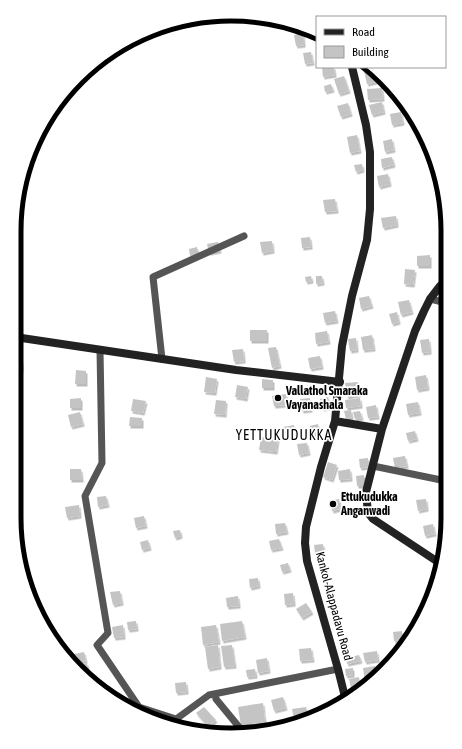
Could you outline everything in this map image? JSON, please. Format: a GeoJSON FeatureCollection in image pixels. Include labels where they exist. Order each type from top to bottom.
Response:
{"type":"FeatureCollection","features":[{"type":"Feature","properties":{"kind":"main road","name":"Kankol-Alappadavu Road"},"geometry":{"type":"LineString","coordinates":[[345,695],[307,561],[305,543],[306,527],[321,467],[335,421],[340,382],[342,346],[352,296],[367,240],[370,202],[370,152],[366,125],[352,68]]}},
{"type":"Feature","properties":{"kind":"main road"},"geometry":{"type":"LineString","coordinates":[[437,561],[373,519],[368,513],[366,492],[382,429],[415,331],[430,299],[441,285]]}},
{"type":"Feature","properties":{"kind":"main road"},"geometry":{"type":"LineString","coordinates":[[21,338],[236,370],[340,382]]}},
{"type":"Feature","properties":{"kind":"main road"},"geometry":{"type":"LineString","coordinates":[[335,421],[382,429]]}},
{"type":"Feature","properties":{"kind":"street"},"geometry":{"type":"LineString","coordinates":[[162,359],[153,277],[244,236]]}},
{"type":"Feature","properties":{"kind":"street"},"geometry":{"type":"LineString","coordinates":[[430,299],[441,302]]}},
{"type":"Feature","properties":{"kind":"street"},"geometry":{"type":"LineString","coordinates":[[100,350],[102,464],[85,496],[108,633],[97,646],[132,703]]}},
{"type":"Feature","properties":{"kind":"street"},"geometry":{"type":"LineString","coordinates":[[373,466],[441,480]]}},
{"type":"Feature","properties":{"kind":"street"},"geometry":{"type":"LineString","coordinates":[[156,714],[176,719],[209,695],[338,669]]}},
{"type":"Feature","properties":{"kind":"street"},"geometry":{"type":"LineString","coordinates":[[215,694],[216,699],[240,728]]}},
{"type":"Feature","properties":{"kind":"building"},"geometry":{"type":"Polygon","coordinates":[[[303,34],[304,45],[296,46],[294,35],[303,34]]]}},
{"type":"Feature","properties":{"kind":"building"},"geometry":{"type":"Polygon","coordinates":[[[311,52],[313,63],[305,64],[303,53],[311,52]]]}},
{"type":"Feature","properties":{"kind":"building"},"geometry":{"type":"Polygon","coordinates":[[[322,68],[334,68],[335,75],[323,77],[322,68]]]}},
{"type":"Feature","properties":{"kind":"building"},"geometry":{"type":"Polygon","coordinates":[[[366,70],[378,82],[367,84],[364,71],[366,70]]]}},
{"type":"Feature","properties":{"kind":"building"},"geometry":{"type":"Polygon","coordinates":[[[344,76],[349,91],[339,94],[334,79],[344,76]]]}},
{"type":"Feature","properties":{"kind":"building"},"geometry":{"type":"Polygon","coordinates":[[[331,84],[333,90],[325,92],[324,86],[331,84]]]}},
{"type":"Feature","properties":{"kind":"building"},"geometry":{"type":"Polygon","coordinates":[[[382,88],[383,99],[368,100],[367,89],[382,88]]]}},
{"type":"Feature","properties":{"kind":"building"},"geometry":{"type":"Polygon","coordinates":[[[382,102],[384,112],[372,115],[369,105],[382,102]]]}},
{"type":"Feature","properties":{"kind":"building"},"geometry":{"type":"Polygon","coordinates":[[[348,103],[351,114],[341,117],[337,106],[348,103]]]}},
{"type":"Feature","properties":{"kind":"building"},"geometry":{"type":"Polygon","coordinates":[[[401,112],[403,123],[392,125],[390,114],[401,112]]]}},
{"type":"Feature","properties":{"kind":"building"},"geometry":{"type":"Polygon","coordinates":[[[357,135],[360,151],[350,153],[347,137],[357,135]]]}},
{"type":"Feature","properties":{"kind":"building"},"geometry":{"type":"Polygon","coordinates":[[[392,139],[394,150],[385,152],[383,141],[392,139]]]}},
{"type":"Feature","properties":{"kind":"building"},"geometry":{"type":"Polygon","coordinates":[[[392,157],[394,165],[382,168],[381,159],[392,157]]]}},
{"type":"Feature","properties":{"kind":"building"},"geometry":{"type":"Polygon","coordinates":[[[362,164],[363,170],[356,172],[354,165],[362,164]]]}},
{"type":"Feature","properties":{"kind":"building"},"geometry":{"type":"Polygon","coordinates":[[[388,174],[390,184],[379,187],[377,176],[388,174]]]}},
{"type":"Feature","properties":{"kind":"building"},"geometry":{"type":"Polygon","coordinates":[[[335,199],[337,211],[325,212],[323,200],[335,199]]]}},
{"type":"Feature","properties":{"kind":"building"},"geometry":{"type":"Polygon","coordinates":[[[396,216],[397,225],[383,228],[381,218],[396,216]]]}},
{"type":"Feature","properties":{"kind":"building"},"geometry":{"type":"Polygon","coordinates":[[[310,237],[311,247],[302,248],[301,238],[310,237]]]}},
{"type":"Feature","properties":{"kind":"building"},"geometry":{"type":"Polygon","coordinates":[[[272,241],[273,251],[262,253],[260,242],[272,241]]]}},
{"type":"Feature","properties":{"kind":"building"},"geometry":{"type":"Polygon","coordinates":[[[218,242],[220,251],[209,253],[207,244],[218,242]]]}},
{"type":"Feature","properties":{"kind":"building"},"geometry":{"type":"Polygon","coordinates":[[[197,247],[198,254],[190,256],[189,249],[197,247]]]}},
{"type":"Feature","properties":{"kind":"building"},"geometry":{"type":"Polygon","coordinates":[[[430,255],[430,266],[417,266],[417,256],[430,255]]]}},
{"type":"Feature","properties":{"kind":"building"},"geometry":{"type":"Polygon","coordinates":[[[405,269],[415,270],[413,285],[404,284],[405,269]]]}},
{"type":"Feature","properties":{"kind":"building"},"geometry":{"type":"Polygon","coordinates":[[[311,276],[312,281],[306,282],[305,277],[311,276]]]}},
{"type":"Feature","properties":{"kind":"building"},"geometry":{"type":"Polygon","coordinates":[[[316,276],[322,276],[323,283],[316,284],[316,276]]]}},
{"type":"Feature","properties":{"kind":"building"},"geometry":{"type":"Polygon","coordinates":[[[369,296],[372,306],[361,309],[359,298],[369,296]]]}},
{"type":"Feature","properties":{"kind":"building"},"geometry":{"type":"Polygon","coordinates":[[[409,300],[412,312],[401,315],[398,302],[409,300]]]}},
{"type":"Feature","properties":{"kind":"building"},"geometry":{"type":"Polygon","coordinates":[[[335,311],[337,321],[325,323],[323,313],[335,311]]]}},
{"type":"Feature","properties":{"kind":"building"},"geometry":{"type":"Polygon","coordinates":[[[397,312],[399,322],[392,324],[389,314],[397,312]]]}},
{"type":"Feature","properties":{"kind":"building"},"geometry":{"type":"Polygon","coordinates":[[[250,330],[267,330],[267,341],[250,341],[250,330]]]}},
{"type":"Feature","properties":{"kind":"building"},"geometry":{"type":"Polygon","coordinates":[[[327,331],[329,342],[316,344],[315,333],[327,331]]]}},
{"type":"Feature","properties":{"kind":"building"},"geometry":{"type":"Polygon","coordinates":[[[372,335],[374,349],[363,350],[361,337],[372,335]]]}},
{"type":"Feature","properties":{"kind":"building"},"geometry":{"type":"Polygon","coordinates":[[[356,338],[357,350],[350,351],[348,339],[356,338]]]}},
{"type":"Feature","properties":{"kind":"building"},"geometry":{"type":"Polygon","coordinates":[[[429,339],[430,352],[422,353],[420,340],[429,339]]]}},
{"type":"Feature","properties":{"kind":"building"},"geometry":{"type":"Polygon","coordinates":[[[276,347],[280,366],[272,368],[268,348],[276,347]]]}},
{"type":"Feature","properties":{"kind":"building"},"geometry":{"type":"Polygon","coordinates":[[[243,349],[244,361],[234,362],[232,350],[243,349]]]}},
{"type":"Feature","properties":{"kind":"building"},"geometry":{"type":"Polygon","coordinates":[[[320,356],[322,367],[310,369],[308,358],[320,356]]]}},
{"type":"Feature","properties":{"kind":"building"},"geometry":{"type":"Polygon","coordinates":[[[76,370],[86,371],[86,384],[75,384],[76,370]]]}},
{"type":"Feature","properties":{"kind":"building"},"geometry":{"type":"Polygon","coordinates":[[[426,375],[428,388],[417,390],[415,377],[426,375]]]}},
{"type":"Feature","properties":{"kind":"building"},"geometry":{"type":"Polygon","coordinates":[[[206,377],[217,379],[215,393],[204,392],[206,377]]]}},
{"type":"Feature","properties":{"kind":"building"},"geometry":{"type":"Polygon","coordinates":[[[262,379],[273,380],[273,388],[262,388],[262,379]]]}},
{"type":"Feature","properties":{"kind":"building"},"geometry":{"type":"Polygon","coordinates":[[[358,382],[359,395],[347,397],[345,383],[358,382]]]}},
{"type":"Feature","properties":{"kind":"building"},"geometry":{"type":"Polygon","coordinates":[[[237,385],[248,387],[246,399],[235,397],[237,385]]]}},
{"type":"Feature","properties":{"kind":"building"},"geometry":{"type":"Polygon","coordinates":[[[286,394],[287,405],[274,406],[272,396],[286,394]]]}},
{"type":"Feature","properties":{"kind":"building"},"geometry":{"type":"Polygon","coordinates":[[[328,397],[331,407],[322,409],[320,399],[328,397]]]}},
{"type":"Feature","properties":{"kind":"building"},"geometry":{"type":"Polygon","coordinates":[[[81,398],[81,408],[70,408],[70,399],[81,398]]]}},
{"type":"Feature","properties":{"kind":"building"},"geometry":{"type":"Polygon","coordinates":[[[310,398],[311,410],[302,411],[300,399],[310,398]]]}},
{"type":"Feature","properties":{"kind":"building"},"geometry":{"type":"Polygon","coordinates":[[[360,398],[361,406],[346,408],[345,400],[360,398]]]}},
{"type":"Feature","properties":{"kind":"building"},"geometry":{"type":"Polygon","coordinates":[[[133,399],[146,401],[143,413],[131,411],[133,399]]]}},
{"type":"Feature","properties":{"kind":"building"},"geometry":{"type":"Polygon","coordinates":[[[216,400],[226,401],[225,415],[214,414],[216,400]]]}},
{"type":"Feature","properties":{"kind":"building"},"geometry":{"type":"Polygon","coordinates":[[[418,402],[420,413],[408,415],[406,404],[418,402]]]}},
{"type":"Feature","properties":{"kind":"building"},"geometry":{"type":"Polygon","coordinates":[[[376,405],[378,417],[368,418],[366,407],[376,405]]]}},
{"type":"Feature","properties":{"kind":"building"},"geometry":{"type":"Polygon","coordinates":[[[351,410],[352,417],[346,419],[344,411],[351,410]]]}},
{"type":"Feature","properties":{"kind":"building"},"geometry":{"type":"Polygon","coordinates":[[[360,411],[362,418],[355,419],[353,412],[360,411]]]}},
{"type":"Feature","properties":{"kind":"building"},"geometry":{"type":"Polygon","coordinates":[[[80,412],[83,424],[71,427],[68,415],[80,412]]]}},
{"type":"Feature","properties":{"kind":"building"},"geometry":{"type":"Polygon","coordinates":[[[130,417],[142,418],[142,426],[129,426],[130,417]]]}},
{"type":"Feature","properties":{"kind":"building"},"geometry":{"type":"Polygon","coordinates":[[[318,424],[320,433],[311,435],[310,426],[318,424]]]}},
{"type":"Feature","properties":{"kind":"building"},"geometry":{"type":"Polygon","coordinates":[[[294,425],[296,435],[285,437],[283,427],[294,425]]]}},
{"type":"Feature","properties":{"kind":"building"},"geometry":{"type":"Polygon","coordinates":[[[415,431],[417,439],[408,441],[406,433],[415,431]]]}},
{"type":"Feature","properties":{"kind":"building"},"geometry":{"type":"Polygon","coordinates":[[[261,437],[278,438],[276,452],[259,450],[261,437]]]}},
{"type":"Feature","properties":{"kind":"building"},"geometry":{"type":"Polygon","coordinates":[[[307,443],[309,453],[299,455],[297,444],[307,443]]]}},
{"type":"Feature","properties":{"kind":"building"},"geometry":{"type":"Polygon","coordinates":[[[405,456],[407,466],[395,468],[393,458],[405,456]]]}},
{"type":"Feature","properties":{"kind":"building"},"geometry":{"type":"Polygon","coordinates":[[[368,458],[369,467],[360,468],[359,459],[368,458]]]}},
{"type":"Feature","properties":{"kind":"building"},"geometry":{"type":"Polygon","coordinates":[[[328,462],[337,465],[332,480],[323,477],[328,462]]]}},
{"type":"Feature","properties":{"kind":"building"},"geometry":{"type":"Polygon","coordinates":[[[70,469],[81,469],[82,480],[70,480],[70,469]]]}},
{"type":"Feature","properties":{"kind":"building"},"geometry":{"type":"Polygon","coordinates":[[[350,469],[351,479],[339,480],[338,471],[350,469]]]}},
{"type":"Feature","properties":{"kind":"building"},"geometry":{"type":"Polygon","coordinates":[[[364,475],[364,486],[357,486],[356,476],[364,475]]]}},
{"type":"Feature","properties":{"kind":"building"},"geometry":{"type":"Polygon","coordinates":[[[106,496],[108,505],[98,507],[97,497],[106,496]]]}},
{"type":"Feature","properties":{"kind":"building"},"geometry":{"type":"Polygon","coordinates":[[[339,499],[341,509],[332,511],[330,501],[339,499]]]}},
{"type":"Feature","properties":{"kind":"building"},"geometry":{"type":"Polygon","coordinates":[[[426,499],[427,509],[418,511],[416,500],[426,499]]]}},
{"type":"Feature","properties":{"kind":"building"},"geometry":{"type":"Polygon","coordinates":[[[79,505],[80,516],[67,518],[65,507],[79,505]]]}},
{"type":"Feature","properties":{"kind":"building"},"geometry":{"type":"Polygon","coordinates":[[[144,516],[146,526],[136,528],[134,518],[144,516]]]}},
{"type":"Feature","properties":{"kind":"building"},"geometry":{"type":"Polygon","coordinates":[[[285,523],[287,532],[276,534],[275,524],[285,523]]]}},
{"type":"Feature","properties":{"kind":"building"},"geometry":{"type":"Polygon","coordinates":[[[433,524],[435,534],[425,536],[423,526],[433,524]]]}},
{"type":"Feature","properties":{"kind":"building"},"geometry":{"type":"Polygon","coordinates":[[[180,530],[181,536],[175,538],[173,531],[180,530]]]}},
{"type":"Feature","properties":{"kind":"building"},"geometry":{"type":"Polygon","coordinates":[[[279,539],[282,548],[271,550],[269,541],[279,539]]]}},
{"type":"Feature","properties":{"kind":"building"},"geometry":{"type":"Polygon","coordinates":[[[148,540],[150,548],[142,550],[140,542],[148,540]]]}},
{"type":"Feature","properties":{"kind":"building"},"geometry":{"type":"Polygon","coordinates":[[[323,544],[324,552],[315,553],[314,545],[323,544]]]}},
{"type":"Feature","properties":{"kind":"building"},"geometry":{"type":"Polygon","coordinates":[[[288,563],[290,570],[282,572],[280,565],[288,563]]]}},
{"type":"Feature","properties":{"kind":"building"},"geometry":{"type":"Polygon","coordinates":[[[258,578],[259,586],[250,588],[249,579],[258,578]]]}},
{"type":"Feature","properties":{"kind":"building"},"geometry":{"type":"Polygon","coordinates":[[[120,591],[122,603],[113,605],[110,592],[120,591]]]}},
{"type":"Feature","properties":{"kind":"building"},"geometry":{"type":"Polygon","coordinates":[[[293,593],[294,604],[285,605],[284,594],[293,593]]]}},
{"type":"Feature","properties":{"kind":"building"},"geometry":{"type":"Polygon","coordinates":[[[238,596],[239,606],[227,607],[226,598],[238,596]]]}},
{"type":"Feature","properties":{"kind":"building"},"geometry":{"type":"Polygon","coordinates":[[[306,603],[312,612],[302,618],[296,609],[306,603]]]}},
{"type":"Feature","properties":{"kind":"building"},"geometry":{"type":"Polygon","coordinates":[[[136,621],[137,629],[128,630],[127,622],[136,621]]]}},
{"type":"Feature","properties":{"kind":"building"},"geometry":{"type":"Polygon","coordinates":[[[242,621],[245,637],[222,641],[220,624],[242,621]]]}},
{"type":"Feature","properties":{"kind":"building"},"geometry":{"type":"Polygon","coordinates":[[[123,625],[124,637],[114,638],[112,627],[123,625]]]}},
{"type":"Feature","properties":{"kind":"building"},"geometry":{"type":"Polygon","coordinates":[[[216,625],[219,642],[203,645],[201,627],[216,625]]]}},
{"type":"Feature","properties":{"kind":"building"},"geometry":{"type":"Polygon","coordinates":[[[402,631],[402,640],[394,641],[393,632],[402,631]]]}},
{"type":"Feature","properties":{"kind":"building"},"geometry":{"type":"Polygon","coordinates":[[[218,645],[220,667],[208,669],[205,647],[218,645]]]}},
{"type":"Feature","properties":{"kind":"building"},"geometry":{"type":"Polygon","coordinates":[[[232,645],[235,666],[224,667],[221,646],[232,645]]]}},
{"type":"Feature","properties":{"kind":"building"},"geometry":{"type":"Polygon","coordinates":[[[311,648],[313,660],[300,661],[299,649],[311,648]]]}},
{"type":"Feature","properties":{"kind":"building"},"geometry":{"type":"Polygon","coordinates":[[[377,651],[378,660],[365,662],[363,653],[377,651]]]}},
{"type":"Feature","properties":{"kind":"building"},"geometry":{"type":"Polygon","coordinates":[[[84,652],[86,661],[79,662],[74,657],[74,654],[84,652]]]}},
{"type":"Feature","properties":{"kind":"building"},"geometry":{"type":"Polygon","coordinates":[[[359,655],[361,661],[347,664],[346,658],[359,655]]]}},
{"type":"Feature","properties":{"kind":"building"},"geometry":{"type":"Polygon","coordinates":[[[267,658],[269,671],[258,673],[256,660],[267,658]]]}},
{"type":"Feature","properties":{"kind":"building"},"geometry":{"type":"Polygon","coordinates":[[[87,663],[88,672],[83,666],[81,664],[87,663]]]}},
{"type":"Feature","properties":{"kind":"building"},"geometry":{"type":"Polygon","coordinates":[[[375,666],[375,670],[365,680],[363,668],[375,666]]]}},
{"type":"Feature","properties":{"kind":"building"},"geometry":{"type":"Polygon","coordinates":[[[353,668],[353,675],[346,676],[345,669],[353,668]]]}},
{"type":"Feature","properties":{"kind":"building"},"geometry":{"type":"Polygon","coordinates":[[[255,669],[256,676],[247,677],[246,670],[255,669]]]}},
{"type":"Feature","properties":{"kind":"building"},"geometry":{"type":"Polygon","coordinates":[[[359,677],[360,684],[356,687],[351,688],[349,679],[359,677]]]}},
{"type":"Feature","properties":{"kind":"building"},"geometry":{"type":"Polygon","coordinates":[[[186,682],[187,692],[176,693],[175,683],[186,682]]]}},
{"type":"Feature","properties":{"kind":"building"},"geometry":{"type":"Polygon","coordinates":[[[283,697],[286,708],[274,711],[271,700],[283,697]]]}},
{"type":"Feature","properties":{"kind":"building"},"geometry":{"type":"Polygon","coordinates":[[[263,703],[265,722],[241,726],[238,707],[263,703]]]}},
{"type":"Feature","properties":{"kind":"building"},"geometry":{"type":"Polygon","coordinates":[[[204,707],[216,720],[208,727],[196,713],[204,707]]]}},
{"type":"Feature","properties":{"kind":"building"},"geometry":{"type":"Polygon","coordinates":[[[306,707],[307,714],[294,718],[292,709],[306,707]]]}},
{"type":"Feature","properties":{"kind":"place","name":"Vallathol Smaraka Vayanashala"},"geometry":{"type":"Point","coordinates":[278,398]}},
{"type":"Feature","properties":{"kind":"place","name":"Ettukudukka Anganwadi"},"geometry":{"type":"Point","coordinates":[333,504]}},
{"type":"Feature","properties":{"kind":"district","name":"YETTUKUDUKKA"},"geometry":{"type":"Point","coordinates":[284,435]}}]}
